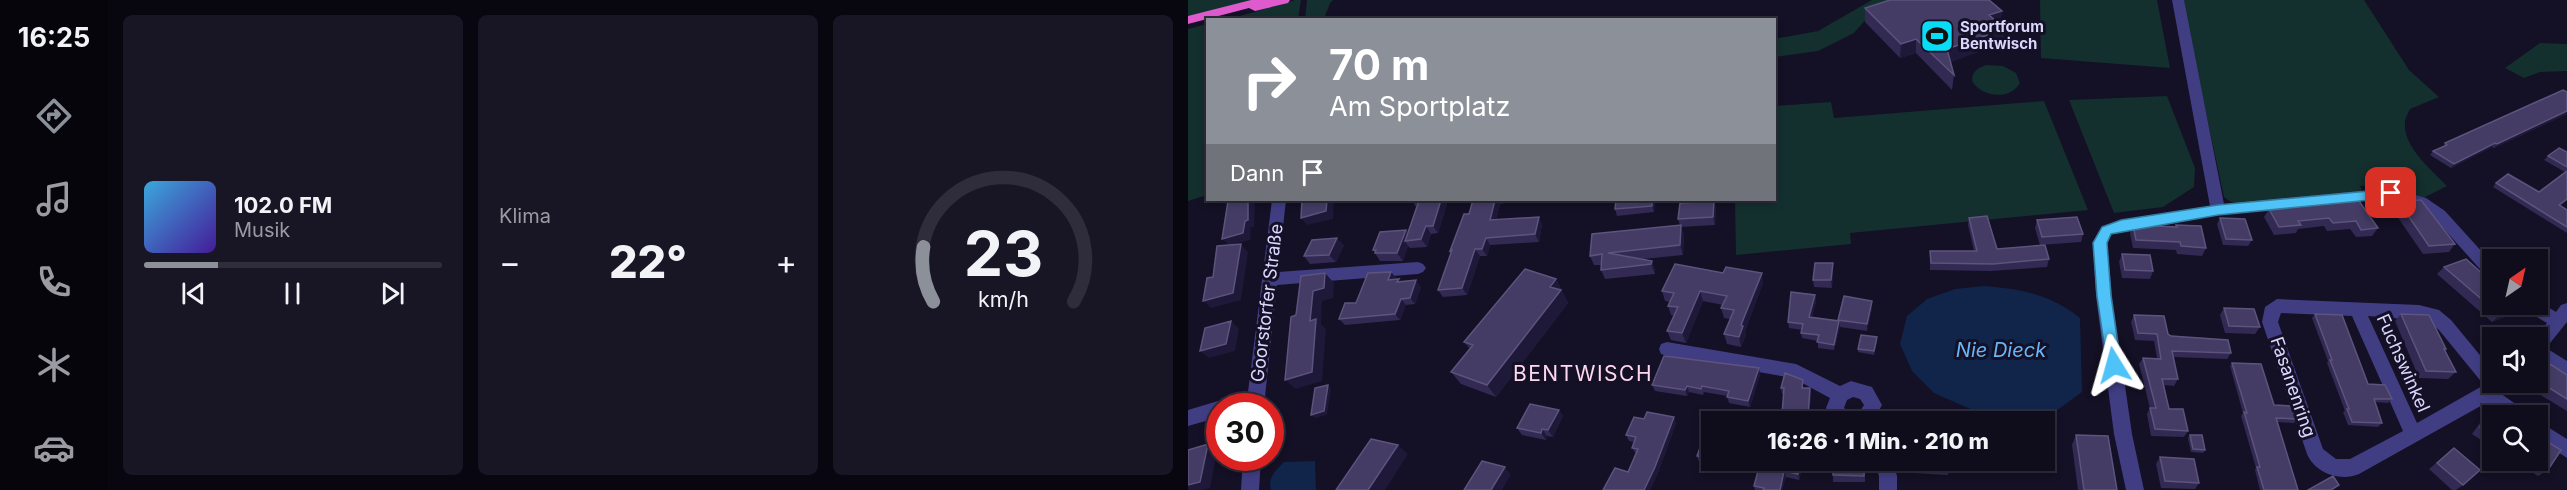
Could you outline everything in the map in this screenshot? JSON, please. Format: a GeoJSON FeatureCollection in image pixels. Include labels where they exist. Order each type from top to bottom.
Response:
{"type":"FeatureCollection","features":[{"type":"Feature","properties":{"kind":"highway"},"geometry":{"type":"LineString","coordinates":[[1188,20],[1265,0]]}},
{"type":"Feature","properties":{"kind":"highway"},"geometry":{"type":"LineString","coordinates":[[1216,18],[1284,0]]}},
{"type":"Feature","properties":{"kind":"highway"},"geometry":{"type":"LineString","coordinates":[[1188,25],[1206,20]]}},
{"type":"Feature","properties":{"kind":"street"},"geometry":{"type":"LineString","coordinates":[[2178,0],[2218,210]]}},
{"type":"Feature","properties":{"kind":"street"},"geometry":{"type":"LineString","coordinates":[[2135,490],[2118,400],[2104,296],[2100,243],[2107,230],[2121,225],[2218,210],[2391,193],[2421,202],[2440,214],[2482,262]]}},
{"type":"Feature","properties":{"kind":"street","name":"Goorstorfer Straße"},"geometry":{"type":"LineString","coordinates":[[1256,393],[1279,201]]}},
{"type":"Feature","properties":{"kind":"street"},"geometry":{"type":"LineString","coordinates":[[1270,279],[1418,268]]}},
{"type":"Feature","properties":{"kind":"street","name":"Fasanenring"},"geometry":{"type":"LineString","coordinates":[[2482,373],[2445,325],[2433,315],[2419,312],[2277,306],[2271,312],[2270,322],[2316,454],[2327,465],[2339,470],[2352,468],[2485,393]]}},
{"type":"Feature","properties":{"kind":"street","name":"Fuchswinkel"},"geometry":{"type":"LineString","coordinates":[[2357,309],[2413,433]]}},
{"type":"Feature","properties":{"kind":"street"},"geometry":{"type":"LineString","coordinates":[[2548,334],[2562,316]]}},
{"type":"Feature","properties":{"kind":"street"},"geometry":{"type":"LineString","coordinates":[[1667,349],[1796,371],[1839,395]]}},
{"type":"Feature","properties":{"kind":"street"},"geometry":{"type":"LineString","coordinates":[[2548,358],[2567,370]]}},
{"type":"Feature","properties":{"kind":"street"},"geometry":{"type":"LineString","coordinates":[[1836,411],[1839,395],[1851,389],[1866,392],[1872,405],[1867,411]]}},
{"type":"Feature","properties":{"kind":"street","name":"Fasanenring"},"geometry":{"type":"LineString","coordinates":[[2498,393],[2509,405]]}},
{"type":"Feature","properties":{"kind":"street"},"geometry":{"type":"LineString","coordinates":[[1188,418],[1206,413]]}},
{"type":"Feature","properties":{"kind":"street"},"geometry":{"type":"LineString","coordinates":[[2548,436],[2567,449]]}},
{"type":"Feature","properties":{"kind":"street"},"geometry":{"type":"LineString","coordinates":[[1251,490],[1252,471]]}},
{"type":"Feature","properties":{"kind":"street"},"geometry":{"type":"LineString","coordinates":[[1886,471],[1888,490]]}},
{"type":"Feature","properties":{"kind":"green space"},"geometry":{"type":"Polygon","coordinates":[[[1188,0],[1252,0],[1188,17],[1188,0]]]}},
{"type":"Feature","properties":{"kind":"green space"},"geometry":{"type":"Polygon","coordinates":[[[1295,0],[1301,0],[1298,18],[1233,18],[1295,0]]]}},
{"type":"Feature","properties":{"kind":"green space"},"geometry":{"type":"Polygon","coordinates":[[[1307,0],[1333,0],[1324,18],[1305,18],[1307,0]]]}},
{"type":"Feature","properties":{"kind":"green space"},"geometry":{"type":"Polygon","coordinates":[[[1872,0],[1902,0],[1867,18],[1854,33],[1818,51],[1776,57],[1776,39],[1818,31],[1872,0]]]}},
{"type":"Feature","properties":{"kind":"green space"},"geometry":{"type":"Polygon","coordinates":[[[2040,0],[2157,0],[2170,68],[2041,58],[2040,0]]]}},
{"type":"Feature","properties":{"kind":"green space"},"geometry":{"type":"Polygon","coordinates":[[[2182,0],[2364,0],[2409,70],[2439,97],[2410,109],[2405,121],[2406,132],[2413,149],[2447,186],[2421,199],[2378,184],[2360,186],[2363,193],[2242,204],[2231,202],[2224,197],[2182,0]]]}},
{"type":"Feature","properties":{"kind":"green space"},"geometry":{"type":"Polygon","coordinates":[[[1206,24],[1206,195],[1188,201],[1188,29],[1206,24]]]}},
{"type":"Feature","properties":{"kind":"green space"},"geometry":{"type":"Polygon","coordinates":[[[2540,43],[2567,44],[2567,71],[2540,72],[2524,78],[2505,68],[2540,43]]]}},
{"type":"Feature","properties":{"kind":"green space"},"geometry":{"type":"Polygon","coordinates":[[[1986,65],[2003,66],[2016,73],[2020,83],[2010,93],[1996,95],[1982,91],[1972,81],[1972,78],[1976,70],[1986,65]]]}},
{"type":"Feature","properties":{"kind":"green space"},"geometry":{"type":"Polygon","coordinates":[[[2167,96],[2195,168],[2194,187],[2163,207],[2114,213],[2069,100],[2167,96]]]}},
{"type":"Feature","properties":{"kind":"green space"},"geometry":{"type":"Polygon","coordinates":[[[2044,101],[2088,210],[1850,233],[1851,244],[1736,255],[1735,201],[1776,201],[1776,106],[1831,102],[1834,118],[2044,101]]]}},
{"type":"Feature","properties":{"kind":"water","name":"Nie Dieck"},"geometry":{"type":"Polygon","coordinates":[[[1984,286],[2035,294],[2058,303],[2080,318],[2082,392],[2055,411],[1975,411],[1934,393],[1912,371],[1900,344],[1907,316],[1927,299],[1955,289],[1984,286]]]}},
{"type":"Feature","properties":{"kind":"water"},"geometry":{"type":"Polygon","coordinates":[[[1315,461],[1316,490],[1271,490],[1271,478],[1275,471],[1284,471],[1284,462],[1315,461]]]}},
{"type":"Feature","properties":{"kind":"building","name":"Sportforum Bentwisch"},"geometry":{"type":"Polygon","coordinates":[[[1890,0],[1989,0],[2002,11],[1989,15],[2005,29],[1947,49],[1954,75],[1916,39],[1901,44],[1865,8],[1890,0]]]}},
{"type":"Feature","properties":{"kind":"building"},"geometry":{"type":"Polygon","coordinates":[[[2563,90],[2567,92],[2567,111],[2497,144],[2454,164],[2433,151],[2447,145],[2445,143],[2563,90]]]}},
{"type":"Feature","properties":{"kind":"building"},"geometry":{"type":"Polygon","coordinates":[[[2559,148],[2567,152],[2567,167],[2548,156],[2559,148]]]}},
{"type":"Feature","properties":{"kind":"building"},"geometry":{"type":"Polygon","coordinates":[[[2567,171],[2567,199],[2559,205],[2567,210],[2567,227],[2496,183],[2508,174],[2539,192],[2567,171]]]}},
{"type":"Feature","properties":{"kind":"building"},"geometry":{"type":"Polygon","coordinates":[[[2421,200],[2455,244],[2429,246],[2398,201],[2421,200]]]}},
{"type":"Feature","properties":{"kind":"building"},"geometry":{"type":"Polygon","coordinates":[[[1228,201],[1248,201],[1248,220],[1245,221],[1243,233],[1222,239],[1228,201]]]}},
{"type":"Feature","properties":{"kind":"building"},"geometry":{"type":"Polygon","coordinates":[[[1302,201],[1327,201],[1326,211],[1301,218],[1302,201]]]}},
{"type":"Feature","properties":{"kind":"building"},"geometry":{"type":"Polygon","coordinates":[[[1419,201],[1441,201],[1433,226],[1426,226],[1421,239],[1405,241],[1419,201]]]}},
{"type":"Feature","properties":{"kind":"building"},"geometry":{"type":"Polygon","coordinates":[[[1473,201],[1495,201],[1490,220],[1539,217],[1535,234],[1486,238],[1482,249],[1475,249],[1462,288],[1438,290],[1464,214],[1469,214],[1473,201]]]}},
{"type":"Feature","properties":{"kind":"building"},"geometry":{"type":"Polygon","coordinates":[[[1616,201],[1652,201],[1652,206],[1615,209],[1616,201]]]}},
{"type":"Feature","properties":{"kind":"building"},"geometry":{"type":"Polygon","coordinates":[[[1714,201],[1713,217],[1678,219],[1680,203],[1714,201]]]}},
{"type":"Feature","properties":{"kind":"building"},"geometry":{"type":"Polygon","coordinates":[[[2359,201],[2378,228],[2361,230],[2356,221],[2333,223],[2329,218],[2298,221],[2301,225],[2279,227],[2269,209],[2359,201]]]}},
{"type":"Feature","properties":{"kind":"building"},"geometry":{"type":"Polygon","coordinates":[[[1987,216],[1997,249],[2045,245],[2049,259],[1993,264],[1931,263],[1930,251],[1977,251],[1969,218],[1987,216]]]}},
{"type":"Feature","properties":{"kind":"building"},"geometry":{"type":"Polygon","coordinates":[[[2077,217],[2083,234],[2042,237],[2037,220],[2077,217]]]}},
{"type":"Feature","properties":{"kind":"building"},"geometry":{"type":"Polygon","coordinates":[[[2220,218],[2245,219],[2252,240],[2226,239],[2220,218]]]}},
{"type":"Feature","properties":{"kind":"building"},"geometry":{"type":"Polygon","coordinates":[[[1681,225],[1680,245],[1608,253],[1652,261],[1651,264],[1601,270],[1602,254],[1590,256],[1592,234],[1681,225]]]}},
{"type":"Feature","properties":{"kind":"building"},"geometry":{"type":"Polygon","coordinates":[[[2133,225],[2201,226],[2206,248],[2181,246],[2180,242],[2136,240],[2133,225]]]}},
{"type":"Feature","properties":{"kind":"building"},"geometry":{"type":"Polygon","coordinates":[[[1406,230],[1397,253],[1375,253],[1376,250],[1373,250],[1380,232],[1406,230]]]}},
{"type":"Feature","properties":{"kind":"building"},"geometry":{"type":"Polygon","coordinates":[[[1337,238],[1329,255],[1304,256],[1312,240],[1337,238]]]}},
{"type":"Feature","properties":{"kind":"building"},"geometry":{"type":"Polygon","coordinates":[[[1241,244],[1233,293],[1203,301],[1207,278],[1213,277],[1217,246],[1241,244]]]}},
{"type":"Feature","properties":{"kind":"building"},"geometry":{"type":"Polygon","coordinates":[[[2122,254],[2150,255],[2153,271],[2125,270],[2122,254]]]}},
{"type":"Feature","properties":{"kind":"building"},"geometry":{"type":"Polygon","coordinates":[[[2466,259],[2482,273],[2482,300],[2444,267],[2466,259]]]}},
{"type":"Feature","properties":{"kind":"building"},"geometry":{"type":"Polygon","coordinates":[[[1815,263],[1833,263],[1831,280],[1813,280],[1815,263]]]}},
{"type":"Feature","properties":{"kind":"building"},"geometry":{"type":"Polygon","coordinates":[[[1675,264],[1723,273],[1726,267],[1762,273],[1741,325],[1743,326],[1739,337],[1724,334],[1734,310],[1721,308],[1727,296],[1700,291],[1682,333],[1667,331],[1678,307],[1668,306],[1674,293],[1662,291],[1675,264]]]}},
{"type":"Feature","properties":{"kind":"building"},"geometry":{"type":"Polygon","coordinates":[[[1525,269],[1556,279],[1550,287],[1561,290],[1487,385],[1451,372],[1473,345],[1464,342],[1525,269]]]}},
{"type":"Feature","properties":{"kind":"building"},"geometry":{"type":"Polygon","coordinates":[[[1391,272],[1388,280],[1399,279],[1397,282],[1416,280],[1410,298],[1401,299],[1395,314],[1339,319],[1345,303],[1356,303],[1368,273],[1391,272]]]}},
{"type":"Feature","properties":{"kind":"building"},"geometry":{"type":"Polygon","coordinates":[[[1325,273],[1324,288],[1313,291],[1310,321],[1316,319],[1312,372],[1285,380],[1291,317],[1296,315],[1301,276],[1325,273]]]}},
{"type":"Feature","properties":{"kind":"building"},"geometry":{"type":"Polygon","coordinates":[[[1791,292],[1815,295],[1809,317],[1839,321],[1834,345],[1817,342],[1819,335],[1801,333],[1803,324],[1788,322],[1791,292]]]}},
{"type":"Feature","properties":{"kind":"building"},"geometry":{"type":"Polygon","coordinates":[[[1844,296],[1872,301],[1867,324],[1838,320],[1844,296]]]}},
{"type":"Feature","properties":{"kind":"building"},"geometry":{"type":"Polygon","coordinates":[[[2224,308],[2254,309],[2260,327],[2229,326],[2224,308]]]}},
{"type":"Feature","properties":{"kind":"building"},"geometry":{"type":"Polygon","coordinates":[[[2315,314],[2342,315],[2368,384],[2385,385],[2392,399],[2374,399],[2382,423],[2352,422],[2315,314]]]}},
{"type":"Feature","properties":{"kind":"building"},"geometry":{"type":"Polygon","coordinates":[[[2401,314],[2429,315],[2456,372],[2426,371],[2401,314]]]}},
{"type":"Feature","properties":{"kind":"building"},"geometry":{"type":"Polygon","coordinates":[[[2134,315],[2164,316],[2168,334],[2171,336],[2228,340],[2231,353],[2172,351],[2178,379],[2162,379],[2169,409],[2183,409],[2188,431],[2155,429],[2150,408],[2156,408],[2143,358],[2161,359],[2157,334],[2138,333],[2134,315]]]}},
{"type":"Feature","properties":{"kind":"building"},"geometry":{"type":"Polygon","coordinates":[[[1231,321],[1226,344],[1200,351],[1205,328],[1231,321]]]}},
{"type":"Feature","properties":{"kind":"building"},"geometry":{"type":"Polygon","coordinates":[[[1861,335],[1877,337],[1874,351],[1858,349],[1861,335]]]}},
{"type":"Feature","properties":{"kind":"building"},"geometry":{"type":"Polygon","coordinates":[[[1664,356],[1759,368],[1748,401],[1727,397],[1729,391],[1702,386],[1701,389],[1687,386],[1685,390],[1652,385],[1664,356]]]}},
{"type":"Feature","properties":{"kind":"building"},"geometry":{"type":"Polygon","coordinates":[[[2232,363],[2261,364],[2274,405],[2292,406],[2297,419],[2276,418],[2298,490],[2264,490],[2257,467],[2260,467],[2244,412],[2247,413],[2232,363]]]}},
{"type":"Feature","properties":{"kind":"building"},"geometry":{"type":"Polygon","coordinates":[[[2550,364],[2567,375],[2567,399],[2548,387],[2550,364]]]}},
{"type":"Feature","properties":{"kind":"building"},"geometry":{"type":"Polygon","coordinates":[[[1785,373],[1803,380],[1802,388],[1810,388],[1808,411],[1782,411],[1784,388],[1781,388],[1785,373]]]}},
{"type":"Feature","properties":{"kind":"building"},"geometry":{"type":"Polygon","coordinates":[[[1328,385],[1324,411],[1311,415],[1315,388],[1328,385]]]}},
{"type":"Feature","properties":{"kind":"building"},"geometry":{"type":"Polygon","coordinates":[[[1530,404],[1559,410],[1548,430],[1542,429],[1541,433],[1517,428],[1530,404]]]}},
{"type":"Feature","properties":{"kind":"building"},"geometry":{"type":"Polygon","coordinates":[[[1647,412],[1674,417],[1644,490],[1603,490],[1615,468],[1628,472],[1638,449],[1632,448],[1636,437],[1626,435],[1634,417],[1644,419],[1647,412]]]}},
{"type":"Feature","properties":{"kind":"building"},"geometry":{"type":"Polygon","coordinates":[[[2076,435],[2108,436],[2117,490],[2084,490],[2076,435]]]}},
{"type":"Feature","properties":{"kind":"building"},"geometry":{"type":"Polygon","coordinates":[[[2190,435],[2202,435],[2205,450],[2193,449],[2190,435]]]}},
{"type":"Feature","properties":{"kind":"building"},"geometry":{"type":"Polygon","coordinates":[[[1371,439],[1398,445],[1368,490],[1336,490],[1371,439]]]}},
{"type":"Feature","properties":{"kind":"building"},"geometry":{"type":"Polygon","coordinates":[[[2548,442],[2561,450],[2548,470],[2548,442]]]}},
{"type":"Feature","properties":{"kind":"building"},"geometry":{"type":"Polygon","coordinates":[[[1206,445],[1200,482],[1188,485],[1188,450],[1206,445]]]}},
{"type":"Feature","properties":{"kind":"building"},"geometry":{"type":"Polygon","coordinates":[[[1701,445],[1701,457],[1697,456],[1701,445]]]}},
{"type":"Feature","properties":{"kind":"building"},"geometry":{"type":"Polygon","coordinates":[[[2454,448],[2480,470],[2463,485],[2437,463],[2454,448]]]}},
{"type":"Feature","properties":{"kind":"building"},"geometry":{"type":"Polygon","coordinates":[[[2160,457],[2194,459],[2199,483],[2165,481],[2160,457]]]}},
{"type":"Feature","properties":{"kind":"building"},"geometry":{"type":"Polygon","coordinates":[[[1482,461],[1505,467],[1491,490],[1464,490],[1482,461]]]}},
{"type":"Feature","properties":{"kind":"building"},"geometry":{"type":"Polygon","coordinates":[[[1758,471],[1784,471],[1780,490],[1763,490],[1764,488],[1754,486],[1758,471]]]}},
{"type":"Feature","properties":{"kind":"building"},"geometry":{"type":"Polygon","coordinates":[[[1833,471],[1864,471],[1864,476],[1833,475],[1833,471]]]}},
{"type":"Feature","properties":{"kind":"building"},"geometry":{"type":"Polygon","coordinates":[[[2333,476],[2339,485],[2331,490],[2308,490],[2333,476]]]}},
{"type":"Feature","properties":{"kind":"place","name":"Sportforum Bentwisch"},"geometry":{"type":"Point","coordinates":[1937,36]}},
{"type":"Feature","properties":{"kind":"district","name":"BENTWISCH"},"geometry":{"type":"Point","coordinates":[1583,374]}},
{"type":"Feature","properties":{"kind":"route"},"geometry":{"type":"LineString","coordinates":[[2114,365],[2104,296],[2100,243],[2107,230],[2121,225],[2218,210],[2391,193]]}}]}
